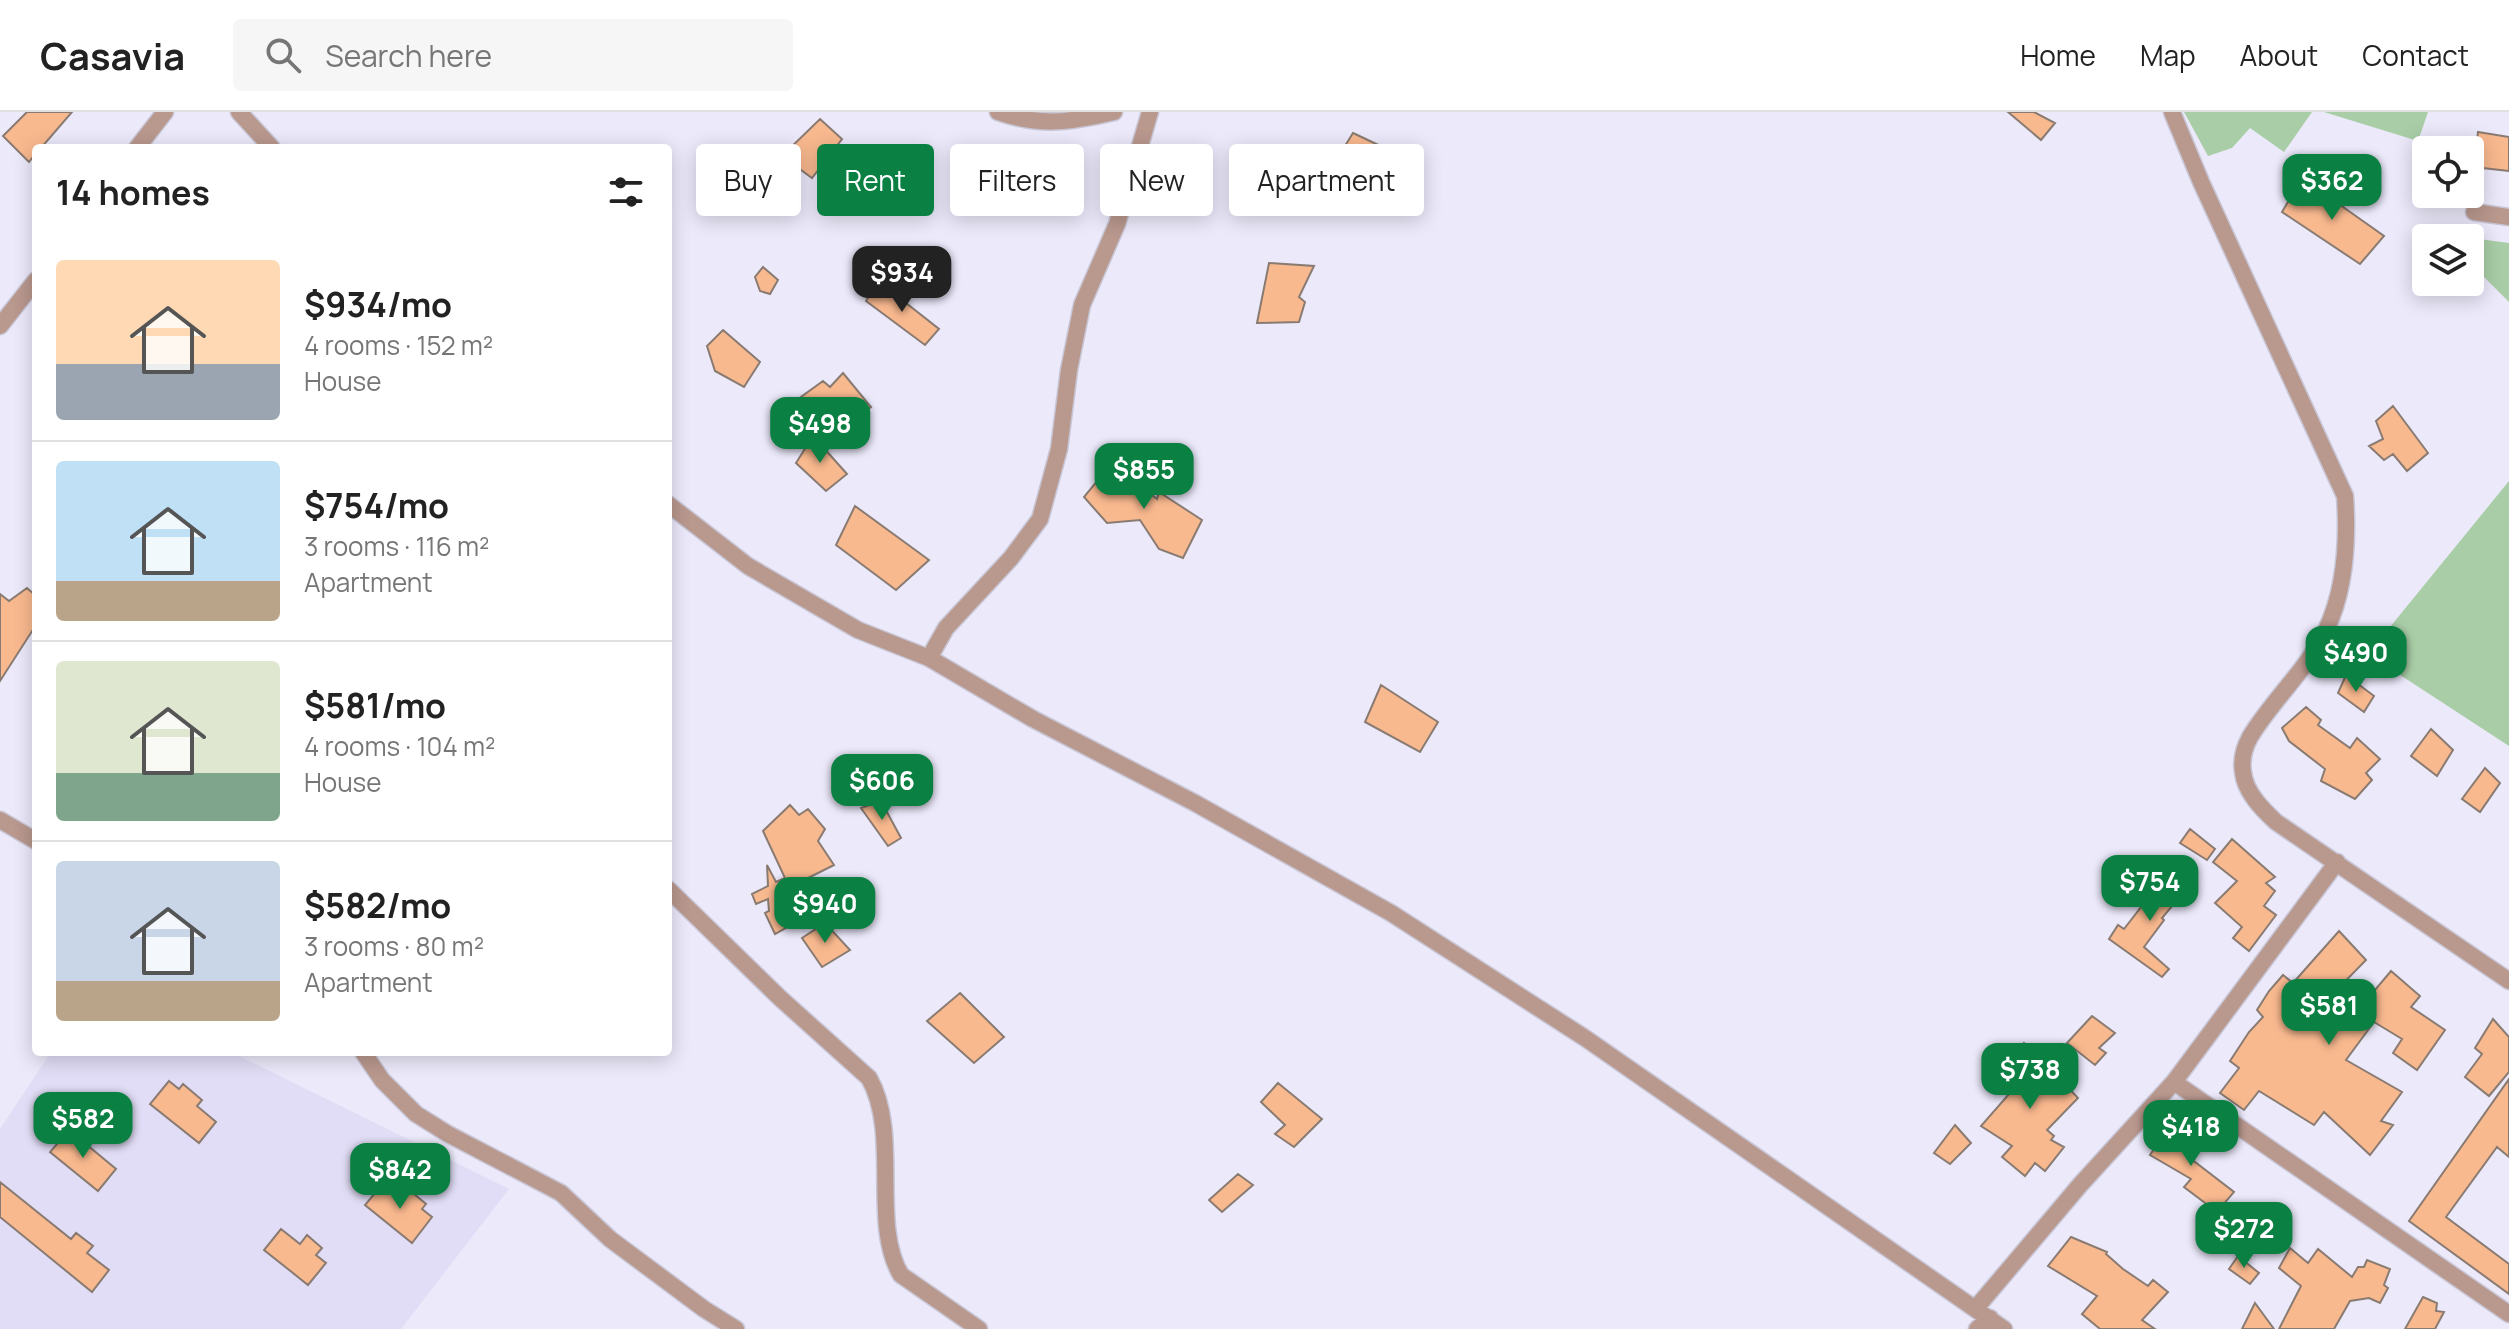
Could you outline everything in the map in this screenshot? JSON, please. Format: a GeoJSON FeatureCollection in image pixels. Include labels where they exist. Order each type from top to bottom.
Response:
{"type":"FeatureCollection","features":[{"type":"Feature","properties":{"kind":"street"},"geometry":{"type":"LineString","coordinates":[[140,144],[165,112]]}},
{"type":"Feature","properties":{"kind":"street"},"geometry":{"type":"LineString","coordinates":[[239,112],[268,144]]}},
{"type":"Feature","properties":{"kind":"street"},"geometry":{"type":"LineString","coordinates":[[998,112],[1025,121],[1076,121],[1114,112]]}},
{"type":"Feature","properties":{"kind":"street"},"geometry":{"type":"LineString","coordinates":[[929,658],[946,628],[1011,558],[1040,519],[1059,449],[1069,370],[1082,305],[1117,224],[1150,112]]}},
{"type":"Feature","properties":{"kind":"street"},"geometry":{"type":"LineString","coordinates":[[2172,112],[2345,496],[2347,525],[2340,592],[2327,628],[2307,662],[2250,737],[2243,754],[2243,775],[2257,803],[2276,822],[2509,981]]}},
{"type":"Feature","properties":{"kind":"street"},"geometry":{"type":"LineString","coordinates":[[2474,212],[2509,217]]}},
{"type":"Feature","properties":{"kind":"street"},"geometry":{"type":"LineString","coordinates":[[0,326],[32,287]]}},
{"type":"Feature","properties":{"kind":"street"},"geometry":{"type":"LineString","coordinates":[[672,507],[748,566],[858,630],[929,658],[1047,726],[1195,803],[1391,913],[1585,1038],[1981,1318],[2004,1329]]}},
{"type":"Feature","properties":{"kind":"street"},"geometry":{"type":"LineString","coordinates":[[0,820],[32,839]]}},
{"type":"Feature","properties":{"kind":"street"},"geometry":{"type":"LineString","coordinates":[[1981,1318],[2080,1185],[2174,1082],[2337,862]]}},
{"type":"Feature","properties":{"kind":"street"},"geometry":{"type":"LineString","coordinates":[[672,893],[780,998],[869,1078],[879,1096],[890,1246],[894,1263],[901,1275],[979,1329]]}},
{"type":"Feature","properties":{"kind":"street"},"geometry":{"type":"LineString","coordinates":[[366,1056],[382,1080],[416,1114],[561,1193],[610,1239],[736,1329]]}},
{"type":"Feature","properties":{"kind":"street"},"geometry":{"type":"LineString","coordinates":[[2174,1082],[2509,1314]]}},
{"type":"Feature","properties":{"kind":"shaded area"},"geometry":{"type":"Polygon","coordinates":[[[48,1056],[239,1056],[509,1189],[401,1329],[0,1329],[0,1129],[48,1056]]]}},
{"type":"Feature","properties":{"kind":"green space"},"geometry":{"type":"Polygon","coordinates":[[[2184,112],[2312,112],[2284,152],[2250,128],[2232,148],[2208,156],[2184,112]]]}},
{"type":"Feature","properties":{"kind":"green space"},"geometry":{"type":"Polygon","coordinates":[[[2324,112],[2428,112],[2420,136],[2412,136],[2412,139],[2324,112]]]}},
{"type":"Feature","properties":{"kind":"green space"},"geometry":{"type":"Polygon","coordinates":[[[2484,240],[2509,243],[2509,302],[2484,277],[2484,240]]]}},
{"type":"Feature","properties":{"kind":"green space"},"geometry":{"type":"Polygon","coordinates":[[[2509,481],[2509,746],[2368,654],[2509,481]]]}},
{"type":"Feature","properties":{"kind":"building"},"geometry":{"type":"Polygon","coordinates":[[[27,112],[72,112],[44,144],[32,144],[29,162],[3,136],[27,112]]]}},
{"type":"Feature","properties":{"kind":"building"},"geometry":{"type":"Polygon","coordinates":[[[2008,112],[2034,112],[2055,123],[2041,140],[2008,112]]]}},
{"type":"Feature","properties":{"kind":"building"},"geometry":{"type":"Polygon","coordinates":[[[820,119],[842,139],[838,144],[817,144],[817,172],[812,178],[801,170],[801,144],[794,144],[820,119]]]}},
{"type":"Feature","properties":{"kind":"building"},"geometry":{"type":"Polygon","coordinates":[[[2478,132],[2509,137],[2509,171],[2484,168],[2484,136],[2478,136],[2478,132]]]}},
{"type":"Feature","properties":{"kind":"building"},"geometry":{"type":"Polygon","coordinates":[[[1353,133],[1376,144],[1346,144],[1353,133]]]}},
{"type":"Feature","properties":{"kind":"building"},"geometry":{"type":"Polygon","coordinates":[[[2302,178],[2384,236],[2360,264],[2282,212],[2302,178]]]}},
{"type":"Feature","properties":{"kind":"building"},"geometry":{"type":"Polygon","coordinates":[[[1269,263],[1314,266],[1299,297],[1305,302],[1299,322],[1257,323],[1269,263]]]}},
{"type":"Feature","properties":{"kind":"building"},"geometry":{"type":"Polygon","coordinates":[[[763,267],[778,280],[770,294],[760,291],[755,277],[763,267]]]}},
{"type":"Feature","properties":{"kind":"building"},"geometry":{"type":"Polygon","coordinates":[[[878,281],[939,329],[925,345],[866,301],[878,281]]]}},
{"type":"Feature","properties":{"kind":"building"},"geometry":{"type":"Polygon","coordinates":[[[723,330],[760,362],[744,387],[715,371],[707,346],[723,330]]]}},
{"type":"Feature","properties":{"kind":"building"},"geometry":{"type":"Polygon","coordinates":[[[843,373],[871,407],[860,415],[846,401],[825,424],[801,397],[823,381],[830,387],[843,373]]]}},
{"type":"Feature","properties":{"kind":"building"},"geometry":{"type":"Polygon","coordinates":[[[2393,406],[2428,453],[2407,471],[2393,454],[2384,460],[2369,446],[2383,439],[2376,421],[2393,406]]]}},
{"type":"Feature","properties":{"kind":"building"},"geometry":{"type":"Polygon","coordinates":[[[813,436],[847,474],[826,491],[796,463],[813,436]]]}},
{"type":"Feature","properties":{"kind":"building"},"geometry":{"type":"Polygon","coordinates":[[[1112,463],[1157,499],[1159,492],[1202,520],[1183,558],[1159,549],[1140,520],[1107,523],[1084,497],[1112,463]]]}},
{"type":"Feature","properties":{"kind":"building"},"geometry":{"type":"Polygon","coordinates":[[[855,506],[929,560],[896,590],[836,545],[855,506]]]}},
{"type":"Feature","properties":{"kind":"building"},"geometry":{"type":"Polygon","coordinates":[[[27,588],[32,592],[32,631],[0,681],[0,594],[9,601],[27,588]]]}},
{"type":"Feature","properties":{"kind":"building"},"geometry":{"type":"Polygon","coordinates":[[[2346,675],[2374,696],[2364,712],[2338,693],[2346,675]]]}},
{"type":"Feature","properties":{"kind":"building"},"geometry":{"type":"Polygon","coordinates":[[[1381,685],[1438,722],[1420,752],[1365,722],[1381,685]]]}},
{"type":"Feature","properties":{"kind":"building"},"geometry":{"type":"Polygon","coordinates":[[[2306,707],[2321,720],[2318,725],[2350,748],[2357,738],[2380,759],[2366,773],[2372,780],[2355,799],[2321,781],[2325,769],[2289,741],[2282,728],[2306,707]]]}},
{"type":"Feature","properties":{"kind":"building"},"geometry":{"type":"Polygon","coordinates":[[[2431,729],[2453,750],[2437,776],[2411,756],[2431,729]]]}},
{"type":"Feature","properties":{"kind":"building"},"geometry":{"type":"Polygon","coordinates":[[[2485,768],[2500,783],[2480,812],[2462,799],[2485,768]]]}},
{"type":"Feature","properties":{"kind":"building"},"geometry":{"type":"Polygon","coordinates":[[[881,801],[901,838],[888,846],[861,808],[881,801]]]}},
{"type":"Feature","properties":{"kind":"building"},"geometry":{"type":"Polygon","coordinates":[[[790,805],[799,815],[808,809],[825,829],[818,841],[834,865],[800,882],[804,886],[783,894],[798,921],[775,934],[765,913],[769,911],[768,899],[756,904],[752,894],[768,886],[767,865],[776,882],[785,878],[763,831],[790,805]]]}},
{"type":"Feature","properties":{"kind":"building"},"geometry":{"type":"Polygon","coordinates":[[[2190,829],[2215,849],[2207,860],[2180,843],[2190,829]]]}},
{"type":"Feature","properties":{"kind":"building"},"geometry":{"type":"Polygon","coordinates":[[[2232,839],[2275,877],[2266,883],[2275,891],[2264,906],[2276,915],[2249,951],[2233,938],[2242,927],[2215,903],[2237,881],[2213,862],[2232,839]]]}},
{"type":"Feature","properties":{"kind":"building"},"geometry":{"type":"Polygon","coordinates":[[[2169,871],[2189,886],[2162,918],[2164,920],[2144,947],[2169,969],[2162,977],[2109,939],[2118,925],[2124,929],[2169,871]]]}},
{"type":"Feature","properties":{"kind":"building"},"geometry":{"type":"Polygon","coordinates":[[[825,923],[850,950],[822,967],[802,938],[825,923]]]}},
{"type":"Feature","properties":{"kind":"building"},"geometry":{"type":"Polygon","coordinates":[[[2339,931],[2366,960],[2324,1003],[2348,1022],[2391,971],[2420,996],[2411,1007],[2445,1030],[2417,1070],[2393,1053],[2402,1039],[2374,1022],[2346,1060],[2402,1092],[2381,1121],[2393,1125],[2370,1155],[2324,1112],[2314,1125],[2259,1091],[2244,1110],[2220,1093],[2239,1068],[2230,1061],[2263,1017],[2257,1010],[2269,991],[2283,975],[2293,983],[2339,931]]]}},
{"type":"Feature","properties":{"kind":"building"},"geometry":{"type":"Polygon","coordinates":[[[960,993],[1004,1037],[974,1063],[927,1021],[960,993]]]}},
{"type":"Feature","properties":{"kind":"building"},"geometry":{"type":"Polygon","coordinates":[[[2092,1016],[2115,1033],[2099,1048],[2106,1053],[2095,1065],[2067,1043],[2092,1016]]]}},
{"type":"Feature","properties":{"kind":"building"},"geometry":{"type":"Polygon","coordinates":[[[2493,1019],[2509,1037],[2509,1072],[2489,1096],[2465,1077],[2482,1054],[2475,1048],[2493,1019]]]}},
{"type":"Feature","properties":{"kind":"building"},"geometry":{"type":"Polygon","coordinates":[[[2024,1043],[2048,1062],[2046,1064],[2078,1098],[2047,1130],[2054,1136],[2051,1140],[2064,1147],[2045,1171],[2035,1163],[2025,1176],[2002,1157],[2012,1146],[1981,1126],[2010,1093],[1997,1076],[2016,1061],[2012,1058],[2024,1043]]]}},
{"type":"Feature","properties":{"kind":"building"},"geometry":{"type":"Polygon","coordinates":[[[2509,1079],[2509,1157],[2497,1147],[2446,1217],[2509,1264],[2509,1294],[2409,1221],[2509,1079]]]}},
{"type":"Feature","properties":{"kind":"building"},"geometry":{"type":"Polygon","coordinates":[[[169,1081],[179,1089],[183,1084],[202,1100],[197,1106],[216,1122],[199,1143],[150,1104],[169,1081]]]}},
{"type":"Feature","properties":{"kind":"building"},"geometry":{"type":"Polygon","coordinates":[[[1278,1083],[1322,1119],[1294,1147],[1275,1134],[1285,1125],[1261,1102],[1278,1083]]]}},
{"type":"Feature","properties":{"kind":"building"},"geometry":{"type":"Polygon","coordinates":[[[2172,1123],[2197,1140],[2186,1155],[2234,1192],[2217,1212],[2184,1187],[2191,1179],[2150,1155],[2172,1123]]]}},
{"type":"Feature","properties":{"kind":"building"},"geometry":{"type":"Polygon","coordinates":[[[1955,1125],[1971,1143],[1950,1164],[1934,1153],[1955,1125]]]}},
{"type":"Feature","properties":{"kind":"building"},"geometry":{"type":"Polygon","coordinates":[[[69,1130],[116,1169],[98,1191],[50,1152],[69,1130]]]}},
{"type":"Feature","properties":{"kind":"building"},"geometry":{"type":"Polygon","coordinates":[[[1238,1174],[1253,1185],[1222,1212],[1209,1200],[1238,1174]]]}},
{"type":"Feature","properties":{"kind":"building"},"geometry":{"type":"Polygon","coordinates":[[[385,1181],[403,1195],[408,1189],[426,1204],[422,1209],[432,1217],[412,1243],[365,1205],[385,1181]]]}},
{"type":"Feature","properties":{"kind":"building"},"geometry":{"type":"Polygon","coordinates":[[[0,1182],[71,1239],[76,1233],[93,1246],[87,1253],[109,1270],[92,1292],[0,1217],[0,1182]]]}},
{"type":"Feature","properties":{"kind":"building"},"geometry":{"type":"Polygon","coordinates":[[[281,1229],[300,1244],[307,1235],[322,1248],[316,1255],[326,1263],[308,1285],[264,1250],[281,1229]]]}},
{"type":"Feature","properties":{"kind":"building"},"geometry":{"type":"Polygon","coordinates":[[[2071,1237],[2107,1252],[2123,1269],[2148,1286],[2153,1280],[2168,1292],[2142,1320],[2155,1329],[2100,1329],[2082,1314],[2097,1296],[2048,1266],[2071,1237]]]}},
{"type":"Feature","properties":{"kind":"building"},"geometry":{"type":"Polygon","coordinates":[[[2290,1248],[2308,1263],[2318,1249],[2352,1277],[2367,1260],[2390,1269],[2384,1285],[2388,1288],[2380,1303],[2369,1298],[2350,1301],[2334,1329],[2279,1329],[2301,1286],[2279,1268],[2290,1248]]]}},
{"type":"Feature","properties":{"kind":"building"},"geometry":{"type":"Polygon","coordinates":[[[2238,1256],[2259,1273],[2250,1284],[2229,1269],[2238,1256]]]}},
{"type":"Feature","properties":{"kind":"building"},"geometry":{"type":"Polygon","coordinates":[[[2423,1297],[2437,1303],[2436,1311],[2444,1312],[2435,1329],[2405,1329],[2423,1297]]]}},
{"type":"Feature","properties":{"kind":"building"},"geometry":{"type":"Polygon","coordinates":[[[2255,1303],[2274,1329],[2242,1329],[2255,1303]]]}}]}
